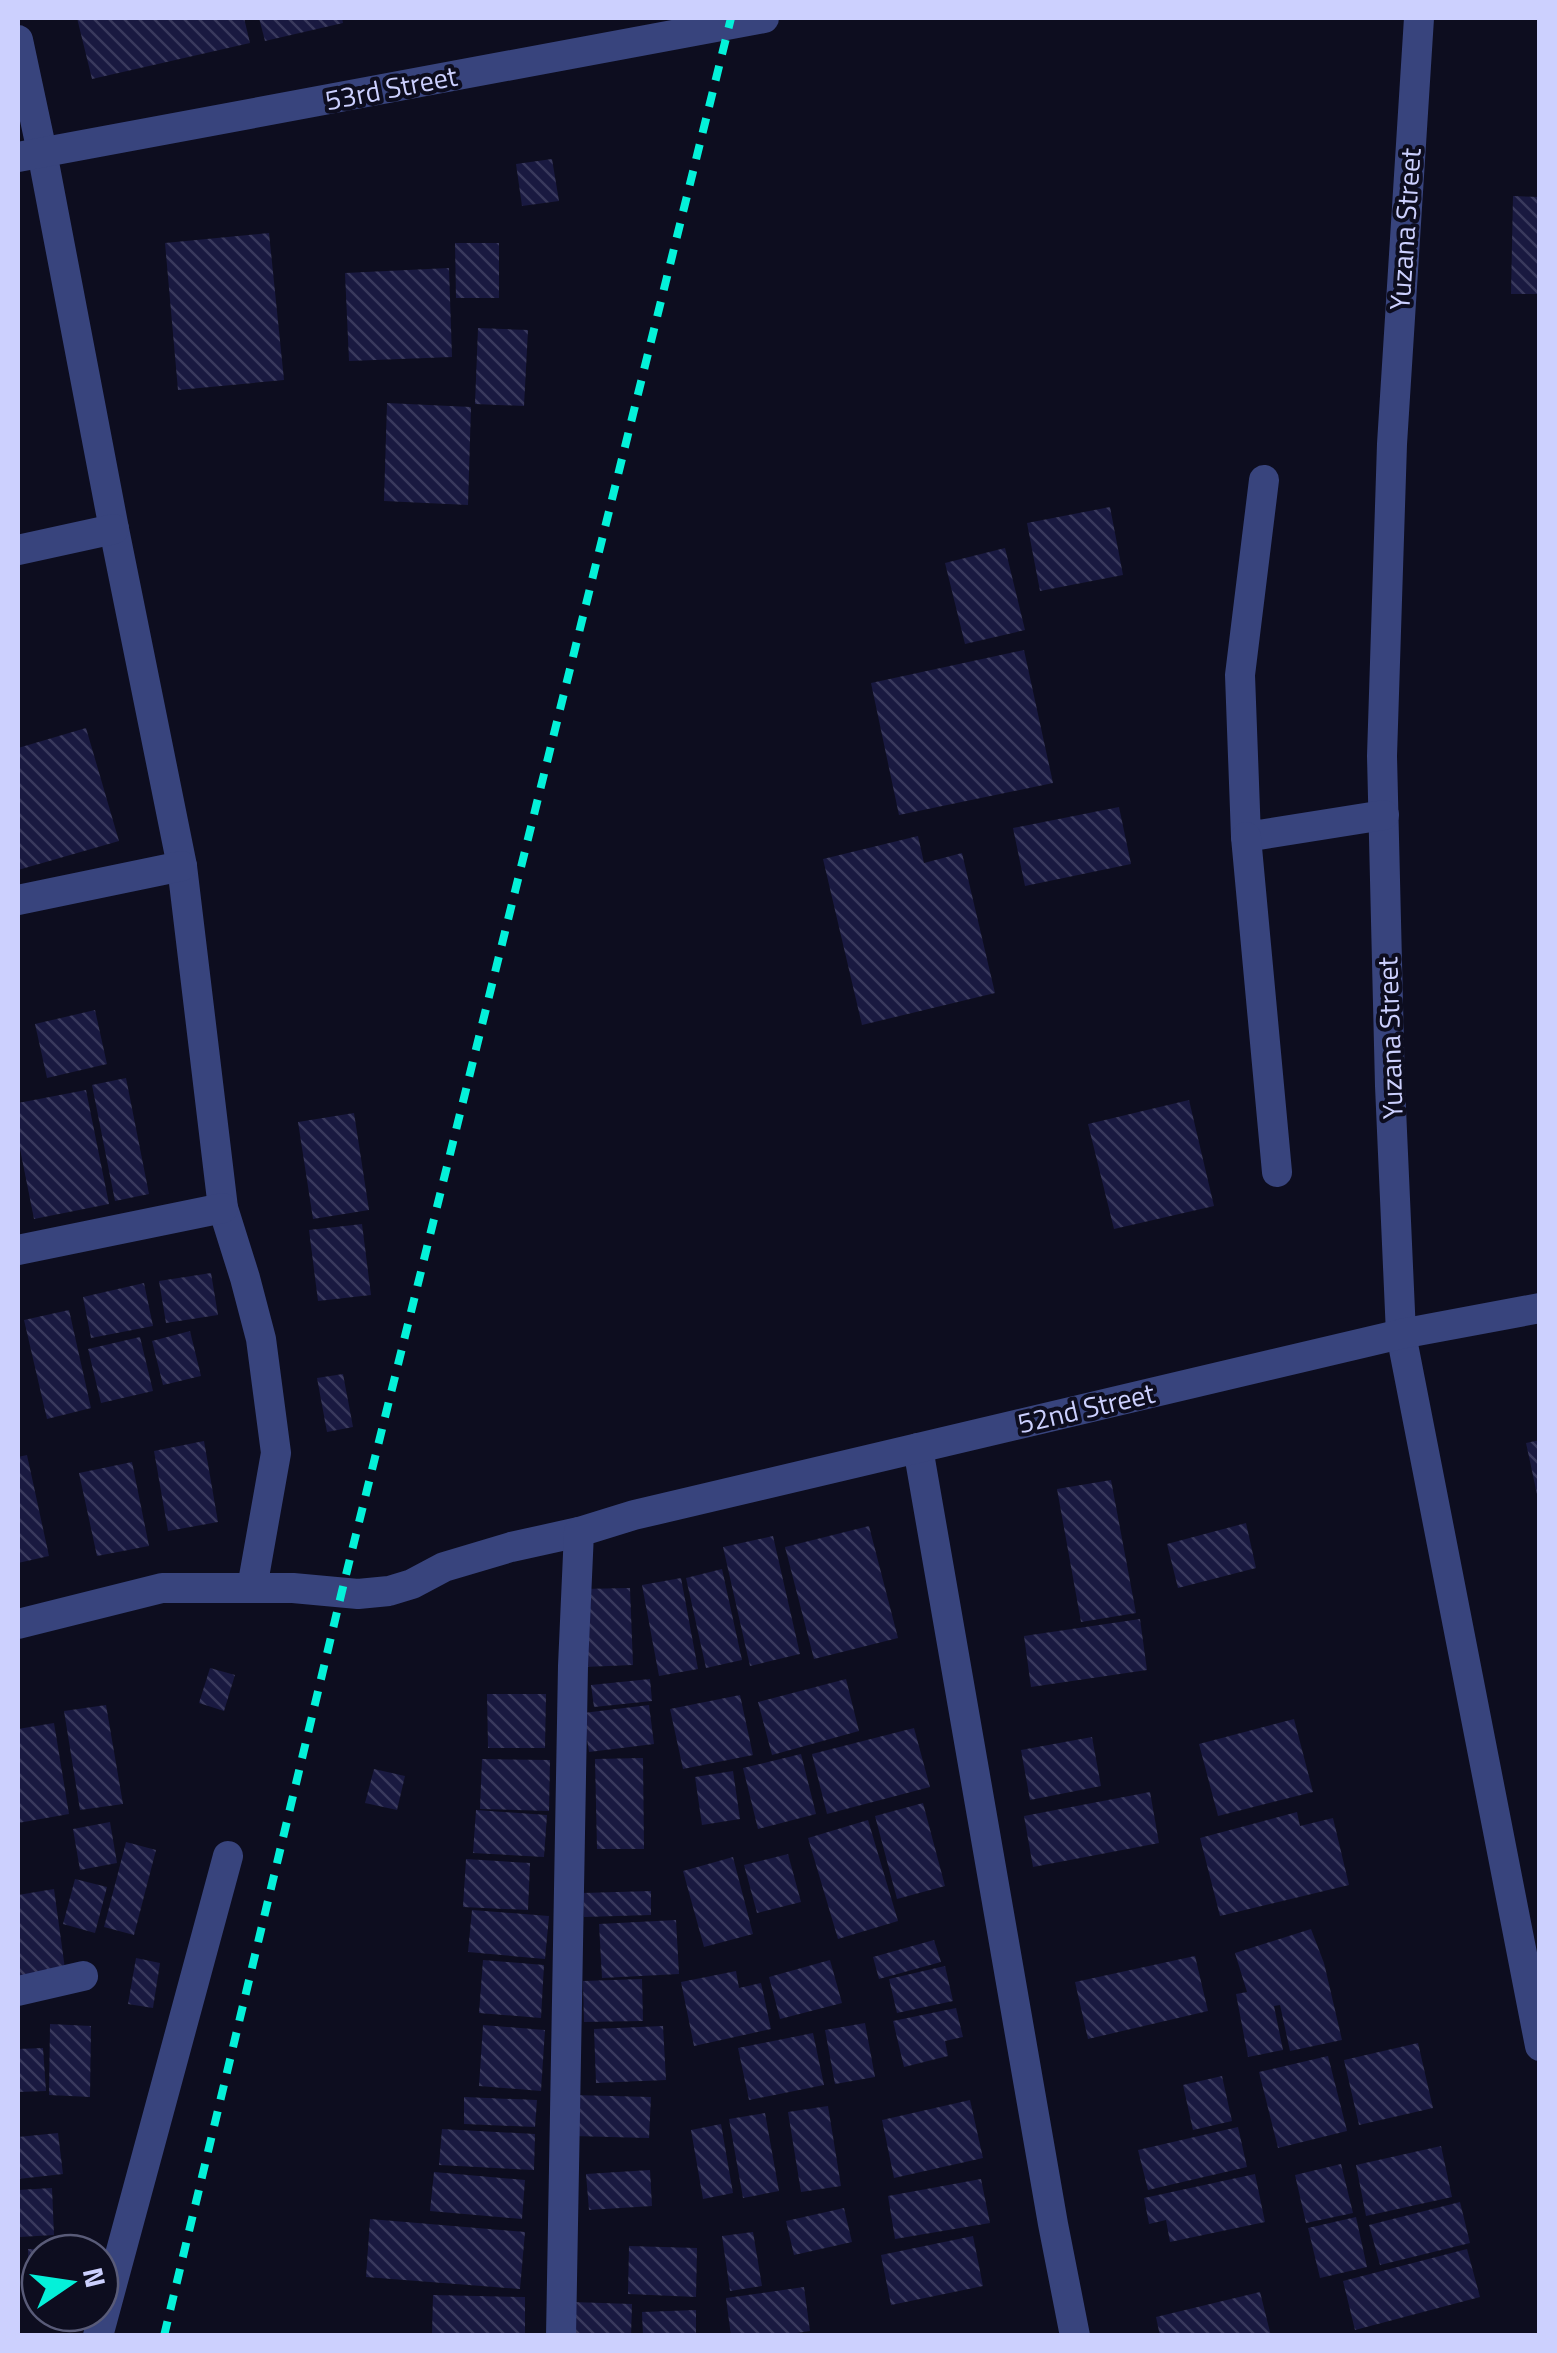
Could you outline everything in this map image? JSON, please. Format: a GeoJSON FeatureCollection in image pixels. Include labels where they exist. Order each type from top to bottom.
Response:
{"type":"FeatureCollection","features":[{"type":"Feature","properties":{"kind":"street","name":"53rd Street"},"geometry":{"type":"LineString","coordinates":[[30,155],[642,29],[764,18]]}},
{"type":"Feature","properties":{"kind":"street","name":"Yuzana Street"},"geometry":{"type":"LineString","coordinates":[[1418,18],[1392,444],[1382,756],[1401,1334],[1540,2046]]}},
{"type":"Feature","properties":{"kind":"street"},"geometry":{"type":"LineString","coordinates":[[18,40],[30,155],[114,529],[182,866],[223,1208],[260,1339],[276,1453],[252,1588],[162,1588],[18,1624]]}},
{"type":"Feature","properties":{"kind":"street"},"geometry":{"type":"LineString","coordinates":[[1264,480],[1240,675],[1246,837],[1277,1172]]}},
{"type":"Feature","properties":{"kind":"street"},"geometry":{"type":"LineString","coordinates":[[18,550],[114,529]]}},
{"type":"Feature","properties":{"kind":"street"},"geometry":{"type":"LineString","coordinates":[[1246,837],[1384,815]]}},
{"type":"Feature","properties":{"kind":"street"},"geometry":{"type":"LineString","coordinates":[[18,900],[182,866]]}},
{"type":"Feature","properties":{"kind":"street"},"geometry":{"type":"LineString","coordinates":[[18,1250],[223,1208]]}},
{"type":"Feature","properties":{"kind":"street","name":"52nd Street"},"geometry":{"type":"LineString","coordinates":[[252,1588],[358,1594],[389,1591],[444,1567],[634,1515],[1401,1334],[1540,1308]]}},
{"type":"Feature","properties":{"kind":"street"},"geometry":{"type":"LineString","coordinates":[[918,1448],[1075,2336]]}},
{"type":"Feature","properties":{"kind":"street"},"geometry":{"type":"LineString","coordinates":[[561,2336],[579,1532]]}},
{"type":"Feature","properties":{"kind":"street"},"geometry":{"type":"LineString","coordinates":[[98,2336],[228,1856]]}},
{"type":"Feature","properties":{"kind":"street"},"geometry":{"type":"LineString","coordinates":[[18,1991],[83,1976]]}},
{"type":"Feature","properties":{"kind":"building"},"geometry":{"type":"Polygon","coordinates":[[[77,18],[244,18],[250,43],[92,79],[77,18]]]}},
{"type":"Feature","properties":{"kind":"building"},"geometry":{"type":"Polygon","coordinates":[[[259,18],[342,18],[343,23],[265,41],[259,18]]]}},
{"type":"Feature","properties":{"kind":"building"},"geometry":{"type":"Polygon","coordinates":[[[552,159],[559,201],[522,206],[516,164],[552,159]]]}},
{"type":"Feature","properties":{"kind":"building"},"geometry":{"type":"Polygon","coordinates":[[[1513,196],[1540,197],[1540,294],[1511,294],[1513,196]]]}},
{"type":"Feature","properties":{"kind":"building"},"geometry":{"type":"Polygon","coordinates":[[[269,233],[284,380],[178,390],[165,243],[269,233]]]}},
{"type":"Feature","properties":{"kind":"building"},"geometry":{"type":"Polygon","coordinates":[[[455,243],[499,243],[499,298],[456,298],[455,243]]]}},
{"type":"Feature","properties":{"kind":"building"},"geometry":{"type":"Polygon","coordinates":[[[449,268],[452,357],[349,361],[345,273],[449,268]]]}},
{"type":"Feature","properties":{"kind":"building"},"geometry":{"type":"Polygon","coordinates":[[[478,328],[528,330],[524,406],[475,404],[478,328]]]}},
{"type":"Feature","properties":{"kind":"building"},"geometry":{"type":"Polygon","coordinates":[[[387,403],[471,407],[468,505],[384,501],[387,403]]]}},
{"type":"Feature","properties":{"kind":"building"},"geometry":{"type":"Polygon","coordinates":[[[1110,507],[1123,575],[1040,591],[1027,523],[1110,507]]]}},
{"type":"Feature","properties":{"kind":"building"},"geometry":{"type":"Polygon","coordinates":[[[1005,548],[1025,630],[965,644],[945,563],[1005,548]]]}},
{"type":"Feature","properties":{"kind":"building"},"geometry":{"type":"Polygon","coordinates":[[[1024,650],[1053,783],[899,815],[871,683],[1024,650]]]}},
{"type":"Feature","properties":{"kind":"building"},"geometry":{"type":"Polygon","coordinates":[[[86,728],[119,841],[18,870],[18,748],[86,728]]]}},
{"type":"Feature","properties":{"kind":"building"},"geometry":{"type":"Polygon","coordinates":[[[1119,807],[1131,864],[1025,886],[1013,828],[1119,807]]]}},
{"type":"Feature","properties":{"kind":"building"},"geometry":{"type":"Polygon","coordinates":[[[918,836],[924,863],[962,853],[995,993],[862,1025],[823,859],[918,836]]]}},
{"type":"Feature","properties":{"kind":"building"},"geometry":{"type":"Polygon","coordinates":[[[95,1010],[107,1064],[47,1078],[35,1024],[95,1010]]]}},
{"type":"Feature","properties":{"kind":"building"},"geometry":{"type":"Polygon","coordinates":[[[126,1078],[149,1194],[115,1201],[92,1085],[126,1078]]]}},
{"type":"Feature","properties":{"kind":"building"},"geometry":{"type":"Polygon","coordinates":[[[86,1090],[109,1204],[34,1219],[18,1139],[18,1103],[86,1090]]]}},
{"type":"Feature","properties":{"kind":"building"},"geometry":{"type":"Polygon","coordinates":[[[1189,1100],[1214,1206],[1114,1229],[1088,1124],[1189,1100]]]}},
{"type":"Feature","properties":{"kind":"building"},"geometry":{"type":"Polygon","coordinates":[[[354,1113],[369,1210],[313,1219],[298,1122],[354,1113]]]}},
{"type":"Feature","properties":{"kind":"building"},"geometry":{"type":"Polygon","coordinates":[[[362,1224],[371,1295],[318,1301],[309,1230],[362,1224]]]}},
{"type":"Feature","properties":{"kind":"building"},"geometry":{"type":"Polygon","coordinates":[[[211,1273],[218,1315],[166,1323],[159,1281],[211,1273]]]}},
{"type":"Feature","properties":{"kind":"building"},"geometry":{"type":"Polygon","coordinates":[[[144,1283],[153,1326],[91,1338],[83,1297],[144,1283]]]}},
{"type":"Feature","properties":{"kind":"building"},"geometry":{"type":"Polygon","coordinates":[[[69,1310],[91,1408],[47,1419],[24,1320],[69,1310]]]}},
{"type":"Feature","properties":{"kind":"building"},"geometry":{"type":"Polygon","coordinates":[[[190,1331],[201,1376],[163,1385],[152,1341],[190,1331]]]}},
{"type":"Feature","properties":{"kind":"building"},"geometry":{"type":"Polygon","coordinates":[[[140,1337],[153,1391],[101,1403],[88,1349],[140,1337]]]}},
{"type":"Feature","properties":{"kind":"building"},"geometry":{"type":"Polygon","coordinates":[[[343,1374],[353,1427],[327,1432],[317,1378],[343,1374]]]}},
{"type":"Feature","properties":{"kind":"building"},"geometry":{"type":"Polygon","coordinates":[[[1540,1440],[1540,1499],[1538,1499],[1526,1443],[1540,1440]]]}},
{"type":"Feature","properties":{"kind":"building"},"geometry":{"type":"Polygon","coordinates":[[[204,1441],[218,1522],[168,1531],[154,1451],[204,1441]]]}},
{"type":"Feature","properties":{"kind":"building"},"geometry":{"type":"Polygon","coordinates":[[[27,1455],[49,1556],[18,1563],[18,1457],[27,1455]]]}},
{"type":"Feature","properties":{"kind":"building"},"geometry":{"type":"Polygon","coordinates":[[[132,1462],[149,1546],[97,1556],[79,1473],[132,1462]]]}},
{"type":"Feature","properties":{"kind":"building"},"geometry":{"type":"Polygon","coordinates":[[[1111,1480],[1136,1613],[1081,1622],[1057,1489],[1111,1480]]]}},
{"type":"Feature","properties":{"kind":"building"},"geometry":{"type":"Polygon","coordinates":[[[1246,1523],[1256,1568],[1178,1588],[1167,1544],[1246,1523]]]}},
{"type":"Feature","properties":{"kind":"building"},"geometry":{"type":"Polygon","coordinates":[[[869,1526],[898,1638],[814,1659],[785,1547],[869,1526]]]}},
{"type":"Feature","properties":{"kind":"building"},"geometry":{"type":"Polygon","coordinates":[[[773,1536],[800,1654],[750,1666],[723,1547],[773,1536]]]}},
{"type":"Feature","properties":{"kind":"building"},"geometry":{"type":"Polygon","coordinates":[[[722,1569],[742,1660],[706,1668],[686,1578],[722,1569]]]}},
{"type":"Feature","properties":{"kind":"building"},"geometry":{"type":"Polygon","coordinates":[[[681,1578],[698,1669],[659,1676],[642,1585],[681,1578]]]}},
{"type":"Feature","properties":{"kind":"building"},"geometry":{"type":"Polygon","coordinates":[[[630,1588],[633,1665],[584,1667],[581,1589],[630,1588]]]}},
{"type":"Feature","properties":{"kind":"building"},"geometry":{"type":"Polygon","coordinates":[[[1140,1619],[1147,1670],[1031,1687],[1024,1636],[1140,1619]]]}},
{"type":"Feature","properties":{"kind":"building"},"geometry":{"type":"Polygon","coordinates":[[[210,1668],[235,1675],[224,1711],[199,1703],[210,1668]]]}},
{"type":"Feature","properties":{"kind":"building"},"geometry":{"type":"Polygon","coordinates":[[[650,1679],[652,1701],[594,1707],[591,1685],[650,1679]]]}},
{"type":"Feature","properties":{"kind":"building"},"geometry":{"type":"Polygon","coordinates":[[[846,1679],[859,1731],[772,1755],[758,1702],[846,1679]]]}},
{"type":"Feature","properties":{"kind":"building"},"geometry":{"type":"Polygon","coordinates":[[[487,1694],[546,1694],[545,1748],[488,1748],[487,1694]]]}},
{"type":"Feature","properties":{"kind":"building"},"geometry":{"type":"Polygon","coordinates":[[[740,1695],[753,1755],[683,1769],[670,1709],[740,1695]]]}},
{"type":"Feature","properties":{"kind":"building"},"geometry":{"type":"Polygon","coordinates":[[[106,1705],[123,1804],[80,1810],[64,1711],[106,1705]]]}},
{"type":"Feature","properties":{"kind":"building"},"geometry":{"type":"Polygon","coordinates":[[[649,1705],[654,1744],[589,1752],[583,1713],[649,1705]]]}},
{"type":"Feature","properties":{"kind":"building"},"geometry":{"type":"Polygon","coordinates":[[[1294,1719],[1313,1792],[1218,1816],[1199,1744],[1294,1719]]]}},
{"type":"Feature","properties":{"kind":"building"},"geometry":{"type":"Polygon","coordinates":[[[54,1723],[69,1814],[18,1823],[18,1729],[54,1723]]]}},
{"type":"Feature","properties":{"kind":"building"},"geometry":{"type":"Polygon","coordinates":[[[914,1728],[930,1787],[827,1814],[812,1754],[914,1728]]]}},
{"type":"Feature","properties":{"kind":"building"},"geometry":{"type":"Polygon","coordinates":[[[1092,1737],[1101,1786],[1030,1800],[1021,1750],[1092,1737]]]}},
{"type":"Feature","properties":{"kind":"building"},"geometry":{"type":"Polygon","coordinates":[[[801,1754],[816,1814],[758,1829],[743,1768],[801,1754]]]}},
{"type":"Feature","properties":{"kind":"building"},"geometry":{"type":"Polygon","coordinates":[[[643,1758],[644,1849],[597,1849],[595,1759],[643,1758]]]}},
{"type":"Feature","properties":{"kind":"building"},"geometry":{"type":"Polygon","coordinates":[[[482,1759],[550,1760],[549,1811],[480,1809],[482,1759]]]}},
{"type":"Feature","properties":{"kind":"building"},"geometry":{"type":"Polygon","coordinates":[[[374,1769],[405,1776],[397,1810],[365,1803],[374,1769]]]}},
{"type":"Feature","properties":{"kind":"building"},"geometry":{"type":"Polygon","coordinates":[[[733,1771],[740,1819],[702,1825],[695,1777],[733,1771]]]}},
{"type":"Feature","properties":{"kind":"building"},"geometry":{"type":"Polygon","coordinates":[[[1150,1792],[1159,1843],[1033,1867],[1024,1816],[1150,1792]]]}},
{"type":"Feature","properties":{"kind":"building"},"geometry":{"type":"Polygon","coordinates":[[[923,1803],[945,1886],[897,1899],[875,1816],[923,1803]]]}},
{"type":"Feature","properties":{"kind":"building"},"geometry":{"type":"Polygon","coordinates":[[[476,1810],[547,1815],[544,1857],[473,1853],[476,1810]]]}},
{"type":"Feature","properties":{"kind":"building"},"geometry":{"type":"Polygon","coordinates":[[[1297,1812],[1300,1826],[1333,1818],[1349,1885],[1220,1916],[1200,1838],[1297,1812]]]}},
{"type":"Feature","properties":{"kind":"building"},"geometry":{"type":"Polygon","coordinates":[[[868,1820],[898,1921],[838,1939],[808,1838],[868,1820]]]}},
{"type":"Feature","properties":{"kind":"building"},"geometry":{"type":"Polygon","coordinates":[[[110,1822],[117,1863],[80,1870],[73,1829],[110,1822]]]}},
{"type":"Feature","properties":{"kind":"building"},"geometry":{"type":"Polygon","coordinates":[[[126,1842],[156,1850],[134,1935],[104,1927],[126,1842]]]}},
{"type":"Feature","properties":{"kind":"building"},"geometry":{"type":"Polygon","coordinates":[[[788,1854],[801,1902],[757,1913],[744,1865],[788,1854]]]}},
{"type":"Feature","properties":{"kind":"building"},"geometry":{"type":"Polygon","coordinates":[[[733,1857],[753,1934],[704,1947],[683,1871],[733,1857]]]}},
{"type":"Feature","properties":{"kind":"building"},"geometry":{"type":"Polygon","coordinates":[[[466,1859],[530,1863],[528,1910],[463,1907],[466,1859]]]}},
{"type":"Feature","properties":{"kind":"building"},"geometry":{"type":"Polygon","coordinates":[[[75,1879],[107,1887],[95,1933],[63,1924],[75,1879]]]}},
{"type":"Feature","properties":{"kind":"building"},"geometry":{"type":"Polygon","coordinates":[[[54,1889],[65,1969],[18,1976],[18,1895],[54,1889]]]}},
{"type":"Feature","properties":{"kind":"building"},"geometry":{"type":"Polygon","coordinates":[[[651,1891],[651,1915],[584,1917],[583,1893],[651,1891]]]}},
{"type":"Feature","properties":{"kind":"building"},"geometry":{"type":"Polygon","coordinates":[[[472,1910],[549,1916],[545,1959],[468,1952],[472,1910]]]}},
{"type":"Feature","properties":{"kind":"building"},"geometry":{"type":"Polygon","coordinates":[[[676,1920],[679,1974],[602,1978],[599,1924],[676,1920]]]}},
{"type":"Feature","properties":{"kind":"building"},"geometry":{"type":"Polygon","coordinates":[[[1311,1929],[1324,1963],[1342,2040],[1290,2051],[1280,2005],[1274,2006],[1283,2050],[1248,2057],[1236,1994],[1247,1992],[1235,1953],[1311,1929]]]}},
{"type":"Feature","properties":{"kind":"building"},"geometry":{"type":"Polygon","coordinates":[[[934,1940],[941,1962],[879,1979],[873,1957],[934,1940]]]}},
{"type":"Feature","properties":{"kind":"building"},"geometry":{"type":"Polygon","coordinates":[[[1195,1956],[1208,2011],[1088,2039],[1075,1982],[1195,1956]]]}},
{"type":"Feature","properties":{"kind":"building"},"geometry":{"type":"Polygon","coordinates":[[[136,1958],[160,1963],[153,2008],[128,2004],[136,1958]]]}},
{"type":"Feature","properties":{"kind":"building"},"geometry":{"type":"Polygon","coordinates":[[[483,1960],[544,1965],[541,2018],[479,2013],[483,1960]]]}},
{"type":"Feature","properties":{"kind":"building"},"geometry":{"type":"Polygon","coordinates":[[[830,1960],[842,2003],[780,2019],[769,1977],[830,1960]]]}},
{"type":"Feature","properties":{"kind":"building"},"geometry":{"type":"Polygon","coordinates":[[[945,1966],[953,2001],[897,2013],[889,1979],[945,1966]]]}},
{"type":"Feature","properties":{"kind":"building"},"geometry":{"type":"Polygon","coordinates":[[[736,1971],[739,1988],[761,1983],[771,2029],[694,2046],[681,1982],[736,1971]]]}},
{"type":"Feature","properties":{"kind":"building"},"geometry":{"type":"Polygon","coordinates":[[[642,1979],[643,2021],[584,2022],[583,1981],[642,1979]]]}},
{"type":"Feature","properties":{"kind":"building"},"geometry":{"type":"Polygon","coordinates":[[[956,2008],[963,2037],[945,2041],[948,2056],[904,2067],[893,2021],[956,2008]]]}},
{"type":"Feature","properties":{"kind":"building"},"geometry":{"type":"Polygon","coordinates":[[[865,2023],[875,2077],[835,2084],[825,2030],[865,2023]]]}},
{"type":"Feature","properties":{"kind":"building"},"geometry":{"type":"Polygon","coordinates":[[[50,2024],[91,2026],[90,2097],[49,2095],[50,2024]]]}},
{"type":"Feature","properties":{"kind":"building"},"geometry":{"type":"Polygon","coordinates":[[[483,2025],[545,2030],[541,2091],[479,2086],[483,2025]]]}},
{"type":"Feature","properties":{"kind":"building"},"geometry":{"type":"Polygon","coordinates":[[[663,2026],[666,2080],[596,2083],[594,2029],[663,2026]]]}},
{"type":"Feature","properties":{"kind":"building"},"geometry":{"type":"Polygon","coordinates":[[[813,2033],[824,2085],[749,2100],[738,2048],[813,2033]]]}},
{"type":"Feature","properties":{"kind":"building"},"geometry":{"type":"Polygon","coordinates":[[[1418,2043],[1433,2108],[1359,2125],[1344,2060],[1418,2043]]]}},
{"type":"Feature","properties":{"kind":"building"},"geometry":{"type":"Polygon","coordinates":[[[43,2048],[46,2091],[18,2092],[18,2049],[43,2048]]]}},
{"type":"Feature","properties":{"kind":"building"},"geometry":{"type":"Polygon","coordinates":[[[1328,2056],[1347,2131],[1278,2148],[1259,2072],[1328,2056]]]}},
{"type":"Feature","properties":{"kind":"building"},"geometry":{"type":"Polygon","coordinates":[[[1222,2076],[1232,2121],[1193,2130],[1183,2085],[1222,2076]]]}},
{"type":"Feature","properties":{"kind":"building"},"geometry":{"type":"Polygon","coordinates":[[[573,2095],[651,2097],[649,2138],[572,2136],[573,2095]]]}},
{"type":"Feature","properties":{"kind":"building"},"geometry":{"type":"Polygon","coordinates":[[[464,2097],[537,2100],[535,2127],[464,2124],[464,2097]]]}},
{"type":"Feature","properties":{"kind":"building"},"geometry":{"type":"Polygon","coordinates":[[[970,2100],[983,2158],[894,2178],[882,2120],[970,2100]]]}},
{"type":"Feature","properties":{"kind":"building"},"geometry":{"type":"Polygon","coordinates":[[[828,2106],[841,2186],[801,2192],[788,2112],[828,2106]]]}},
{"type":"Feature","properties":{"kind":"building"},"geometry":{"type":"Polygon","coordinates":[[[765,2113],[779,2191],[743,2198],[729,2119],[765,2113]]]}},
{"type":"Feature","properties":{"kind":"building"},"geometry":{"type":"Polygon","coordinates":[[[721,2124],[733,2193],[703,2199],[691,2130],[721,2124]]]}},
{"type":"Feature","properties":{"kind":"building"},"geometry":{"type":"Polygon","coordinates":[[[1238,2127],[1247,2167],[1148,2190],[1138,2150],[1238,2127]]]}},
{"type":"Feature","properties":{"kind":"building"},"geometry":{"type":"Polygon","coordinates":[[[442,2129],[535,2134],[534,2170],[439,2165],[442,2129]]]}},
{"type":"Feature","properties":{"kind":"building"},"geometry":{"type":"Polygon","coordinates":[[[58,2133],[63,2174],[18,2179],[18,2137],[58,2133]]]}},
{"type":"Feature","properties":{"kind":"building"},"geometry":{"type":"Polygon","coordinates":[[[1441,2146],[1452,2197],[1366,2216],[1356,2165],[1441,2146]]]}},
{"type":"Feature","properties":{"kind":"building"},"geometry":{"type":"Polygon","coordinates":[[[1341,2164],[1353,2213],[1306,2223],[1295,2175],[1341,2164]]]}},
{"type":"Feature","properties":{"kind":"building"},"geometry":{"type":"Polygon","coordinates":[[[650,2170],[652,2206],[589,2210],[586,2174],[650,2170]]]}},
{"type":"Feature","properties":{"kind":"building"},"geometry":{"type":"Polygon","coordinates":[[[434,2172],[525,2180],[522,2219],[430,2211],[434,2172]]]}},
{"type":"Feature","properties":{"kind":"building"},"geometry":{"type":"Polygon","coordinates":[[[1255,2174],[1265,2222],[1170,2242],[1166,2220],[1149,2224],[1144,2198],[1255,2174]]]}},
{"type":"Feature","properties":{"kind":"building"},"geometry":{"type":"Polygon","coordinates":[[[981,2179],[990,2223],[895,2239],[888,2196],[981,2179]]]}},
{"type":"Feature","properties":{"kind":"building"},"geometry":{"type":"Polygon","coordinates":[[[52,2188],[54,2233],[20,2233],[20,2237],[18,2190],[52,2188]]]}},
{"type":"Feature","properties":{"kind":"building"},"geometry":{"type":"Polygon","coordinates":[[[1460,2202],[1470,2243],[1380,2265],[1369,2225],[1460,2202]]]}},
{"type":"Feature","properties":{"kind":"building"},"geometry":{"type":"Polygon","coordinates":[[[844,2208],[852,2242],[794,2255],[786,2221],[844,2208]]]}},
{"type":"Feature","properties":{"kind":"building"},"geometry":{"type":"Polygon","coordinates":[[[1356,2217],[1367,2267],[1320,2278],[1308,2228],[1356,2217]]]}},
{"type":"Feature","properties":{"kind":"building"},"geometry":{"type":"Polygon","coordinates":[[[370,2219],[525,2232],[520,2289],[366,2277],[370,2219]]]}},
{"type":"Feature","properties":{"kind":"building"},"geometry":{"type":"Polygon","coordinates":[[[753,2232],[762,2286],[730,2291],[722,2236],[753,2232]]]}},
{"type":"Feature","properties":{"kind":"building"},"geometry":{"type":"Polygon","coordinates":[[[973,2236],[983,2286],[891,2305],[881,2255],[973,2236]]]}},
{"type":"Feature","properties":{"kind":"building"},"geometry":{"type":"Polygon","coordinates":[[[629,2246],[697,2248],[696,2297],[628,2294],[629,2246]]]}},
{"type":"Feature","properties":{"kind":"building"},"geometry":{"type":"Polygon","coordinates":[[[1467,2249],[1480,2297],[1355,2330],[1343,2281],[1467,2249]]]}},
{"type":"Feature","properties":{"kind":"building"},"geometry":{"type":"Polygon","coordinates":[[[804,2287],[810,2331],[731,2336],[726,2298],[804,2287]]]}},
{"type":"Feature","properties":{"kind":"building"},"geometry":{"type":"Polygon","coordinates":[[[1260,2292],[1271,2336],[1160,2336],[1156,2317],[1260,2292]]]}},
{"type":"Feature","properties":{"kind":"building"},"geometry":{"type":"Polygon","coordinates":[[[433,2295],[525,2297],[525,2336],[432,2335],[433,2295]]]}},
{"type":"Feature","properties":{"kind":"building"},"geometry":{"type":"Polygon","coordinates":[[[572,2302],[632,2304],[631,2336],[570,2336],[572,2302]]]}},
{"type":"Feature","properties":{"kind":"building"},"geometry":{"type":"Polygon","coordinates":[[[696,2310],[696,2336],[643,2336],[642,2312],[696,2310]]]}},
{"type":"Feature","properties":{"kind":"railway"},"geometry":{"type":"LineString","coordinates":[[164,2336],[342,1591],[731,18]]}}]}
